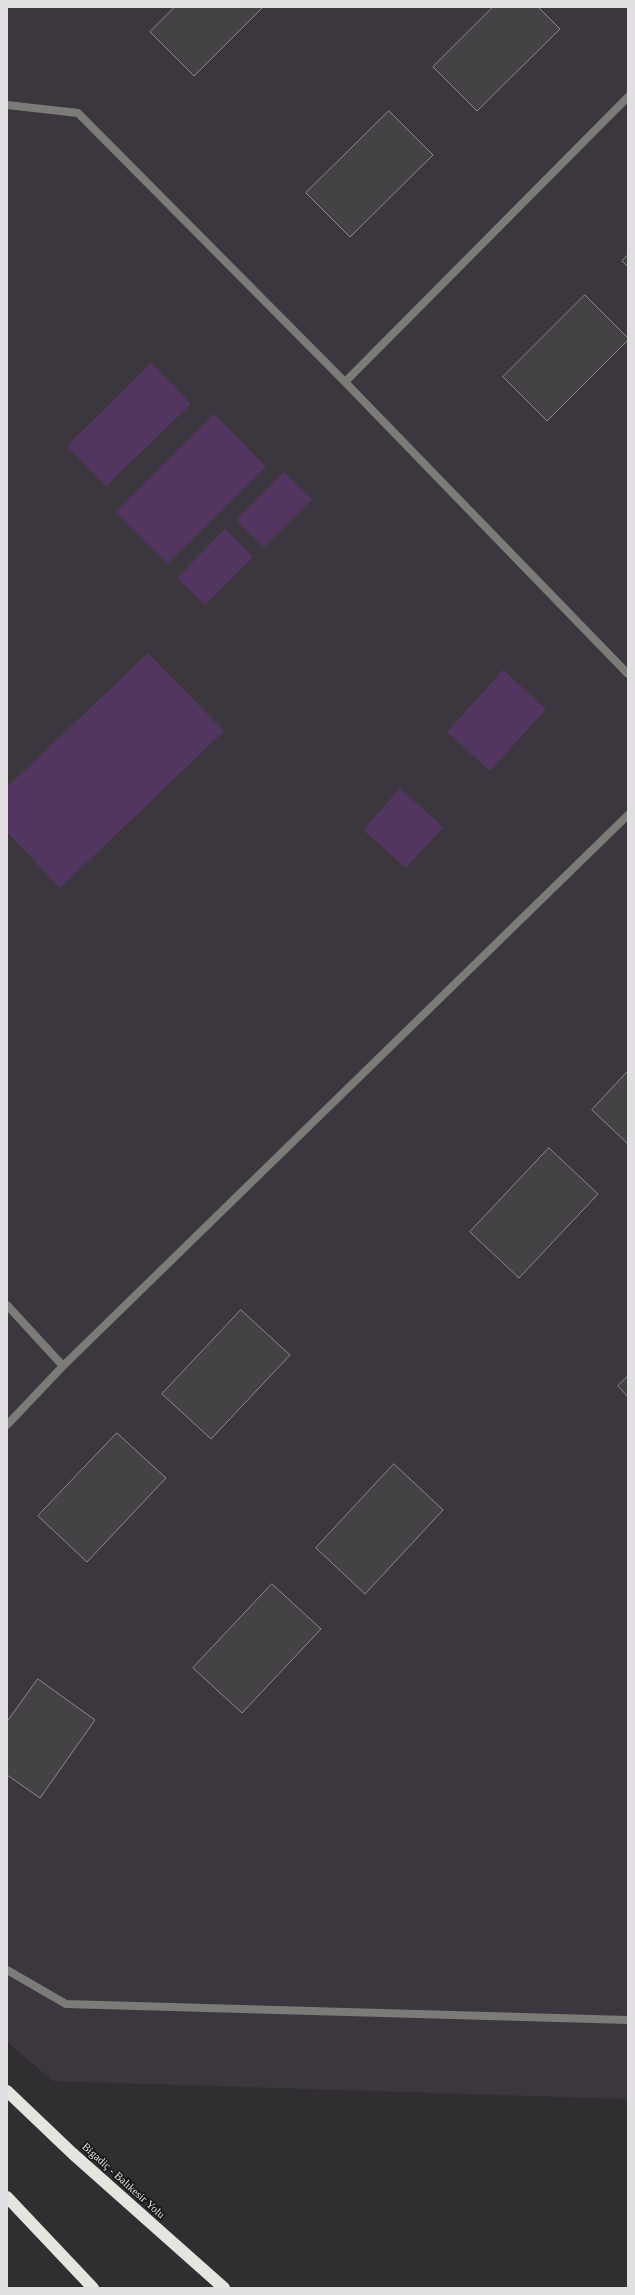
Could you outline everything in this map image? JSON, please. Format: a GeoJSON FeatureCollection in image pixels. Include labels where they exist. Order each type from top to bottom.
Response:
{"type":"FeatureCollection","features":[{"type":"Feature","properties":{"kind":"highway","name":"Bigadiç - Balıkesir Yolu"},"geometry":{"type":"LineString","coordinates":[[7,2091],[72,2153],[224,2288]]}},
{"type":"Feature","properties":{"kind":"highway"},"geometry":{"type":"LineString","coordinates":[[7,2197],[93,2288]]}},
{"type":"Feature","properties":{"kind":"street"},"geometry":{"type":"LineString","coordinates":[[345,382],[628,97]]}},
{"type":"Feature","properties":{"kind":"street"},"geometry":{"type":"LineString","coordinates":[[7,105],[78,113],[345,382],[628,674]]}},
{"type":"Feature","properties":{"kind":"street"},"geometry":{"type":"LineString","coordinates":[[7,1425],[63,1366],[628,815]]}},
{"type":"Feature","properties":{"kind":"street"},"geometry":{"type":"LineString","coordinates":[[7,1305],[63,1366]]}},
{"type":"Feature","properties":{"kind":"street"},"geometry":{"type":"LineString","coordinates":[[7,1970],[66,2004],[628,2020]]}},
{"type":"Feature","properties":{"kind":"shaded area"},"geometry":{"type":"Polygon","coordinates":[[[7,7],[628,7],[628,2099],[53,2081],[7,2042],[7,7]]]}},
{"type":"Feature","properties":{"kind":"shaded area"},"geometry":{"type":"Polygon","coordinates":[[[151,363],[191,404],[106,486],[67,446],[151,363]]]}},
{"type":"Feature","properties":{"kind":"shaded area"},"geometry":{"type":"Polygon","coordinates":[[[214,414],[266,467],[167,564],[115,512],[214,414]]]}},
{"type":"Feature","properties":{"kind":"shaded area"},"geometry":{"type":"Polygon","coordinates":[[[284,472],[312,499],[264,547],[236,520],[284,472]]]}},
{"type":"Feature","properties":{"kind":"shaded area"},"geometry":{"type":"Polygon","coordinates":[[[225,529],[253,557],[205,605],[177,578],[225,529]]]}},
{"type":"Feature","properties":{"kind":"shaded area"},"geometry":{"type":"Polygon","coordinates":[[[148,653],[224,731],[60,888],[7,832],[7,787],[148,653]]]}},
{"type":"Feature","properties":{"kind":"shaded area"},"geometry":{"type":"Polygon","coordinates":[[[503,670],[546,709],[490,771],[447,732],[503,670]]]}},
{"type":"Feature","properties":{"kind":"shaded area"},"geometry":{"type":"Polygon","coordinates":[[[400,788],[443,827],[406,868],[363,830],[400,788]]]}},
{"type":"Feature","properties":{"kind":"building"},"geometry":{"type":"Polygon","coordinates":[[[175,7],[263,7],[194,76],[150,32],[175,7]]]}},
{"type":"Feature","properties":{"kind":"building"},"geometry":{"type":"Polygon","coordinates":[[[493,7],[538,7],[560,29],[477,111],[433,67],[493,7]]]}},
{"type":"Feature","properties":{"kind":"building"},"geometry":{"type":"Polygon","coordinates":[[[389,111],[433,155],[350,237],[306,193],[389,111]]]}},
{"type":"Feature","properties":{"kind":"building"},"geometry":{"type":"Polygon","coordinates":[[[628,255],[628,267],[622,261],[628,255]]]}},
{"type":"Feature","properties":{"kind":"building"},"geometry":{"type":"Polygon","coordinates":[[[585,295],[628,338],[628,340],[547,421],[503,377],[585,295]]]}},
{"type":"Feature","properties":{"kind":"building"},"geometry":{"type":"Polygon","coordinates":[[[628,1071],[628,1144],[592,1110],[628,1071]]]}},
{"type":"Feature","properties":{"kind":"building"},"geometry":{"type":"Polygon","coordinates":[[[549,1148],[598,1194],[519,1278],[470,1232],[549,1148]]]}},
{"type":"Feature","properties":{"kind":"building"},"geometry":{"type":"Polygon","coordinates":[[[241,1310],[290,1355],[211,1439],[162,1394],[241,1310]]]}},
{"type":"Feature","properties":{"kind":"building"},"geometry":{"type":"Polygon","coordinates":[[[628,1376],[628,1397],[618,1386],[628,1376]]]}},
{"type":"Feature","properties":{"kind":"building"},"geometry":{"type":"Polygon","coordinates":[[[117,1433],[166,1478],[87,1562],[38,1516],[117,1433]]]}},
{"type":"Feature","properties":{"kind":"building"},"geometry":{"type":"Polygon","coordinates":[[[394,1464],[443,1510],[365,1594],[316,1548],[394,1464]]]}},
{"type":"Feature","properties":{"kind":"building"},"geometry":{"type":"Polygon","coordinates":[[[272,1584],[321,1629],[242,1713],[193,1668],[272,1584]]]}},
{"type":"Feature","properties":{"kind":"building"},"geometry":{"type":"Polygon","coordinates":[[[38,1679],[95,1720],[40,1798],[7,1775],[7,1722],[38,1679]]]}}]}
